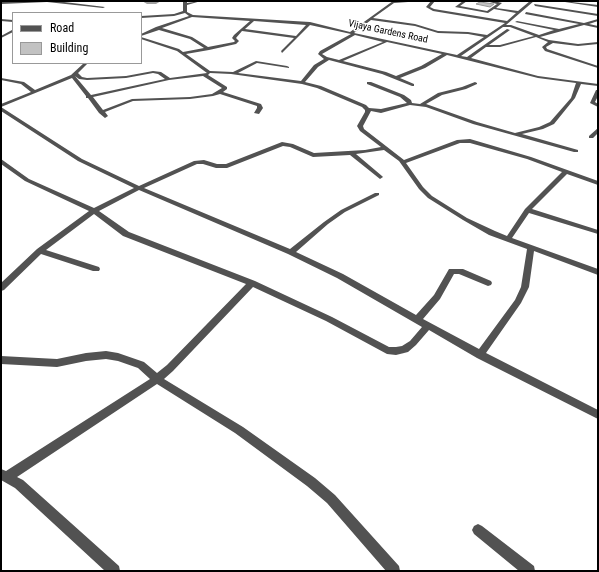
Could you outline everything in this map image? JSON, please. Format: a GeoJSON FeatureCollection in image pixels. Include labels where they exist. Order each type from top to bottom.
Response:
{"type":"FeatureCollection","features":[{"type":"Feature","properties":{"kind":"street"},"geometry":{"type":"LineString","coordinates":[[1,3],[49,1],[103,7]]}},
{"type":"Feature","properties":{"kind":"street"},"geometry":{"type":"LineString","coordinates":[[142,17],[174,15],[185,12],[185,2],[199,1]]}},
{"type":"Feature","properties":{"kind":"street"},"geometry":{"type":"LineString","coordinates":[[412,85],[384,73],[327,58],[320,54],[353,33],[394,2],[420,1]]}},
{"type":"Feature","properties":{"kind":"street"},"geometry":{"type":"LineString","coordinates":[[433,1],[428,7],[433,10],[508,22]]}},
{"type":"Feature","properties":{"kind":"street"},"geometry":{"type":"LineString","coordinates":[[465,1],[457,7],[488,12],[500,3],[488,1]]}},
{"type":"Feature","properties":{"kind":"street"},"geometry":{"type":"LineString","coordinates":[[468,58],[512,29],[526,13],[540,1]]}},
{"type":"Feature","properties":{"kind":"street"},"geometry":{"type":"LineString","coordinates":[[565,1],[598,6]]}},
{"type":"Feature","properties":{"kind":"street"},"geometry":{"type":"LineString","coordinates":[[525,2],[531,2]]}},
{"type":"Feature","properties":{"kind":"street"},"geometry":{"type":"LineString","coordinates":[[458,56],[502,27],[531,2]]}},
{"type":"Feature","properties":{"kind":"street"},"geometry":{"type":"LineString","coordinates":[[535,5],[598,15]]}},
{"type":"Feature","properties":{"kind":"street"},"geometry":{"type":"LineString","coordinates":[[480,6],[519,12]]}},
{"type":"Feature","properties":{"kind":"street","name":"Vijaya Gardens Road"},"geometry":{"type":"LineString","coordinates":[[185,12],[192,16],[310,23],[387,42],[447,53],[538,77],[597,83]]}},
{"type":"Feature","properties":{"kind":"street"},"geometry":{"type":"LineString","coordinates":[[526,13],[598,27]]}},
{"type":"Feature","properties":{"kind":"street"},"geometry":{"type":"LineString","coordinates":[[142,22],[154,16]]}},
{"type":"Feature","properties":{"kind":"street"},"geometry":{"type":"LineString","coordinates":[[142,36],[157,28],[192,16]]}},
{"type":"Feature","properties":{"kind":"street"},"geometry":{"type":"LineString","coordinates":[[370,19],[400,22],[438,32],[468,33],[487,36]]}},
{"type":"Feature","properties":{"kind":"street"},"geometry":{"type":"LineString","coordinates":[[1,20],[12,21]]}},
{"type":"Feature","properties":{"kind":"street"},"geometry":{"type":"LineString","coordinates":[[183,54],[235,43],[237,41],[234,38],[235,36],[253,20]]}},
{"type":"Feature","properties":{"kind":"street"},"geometry":{"type":"LineString","coordinates":[[486,46],[500,46],[598,20]]}},
{"type":"Feature","properties":{"kind":"street"},"geometry":{"type":"LineString","coordinates":[[517,22],[561,30]]}},
{"type":"Feature","properties":{"kind":"street"},"geometry":{"type":"LineString","coordinates":[[282,52],[310,23]]}},
{"type":"Feature","properties":{"kind":"street"},"geometry":{"type":"LineString","coordinates":[[502,27],[550,41],[578,45],[589,45],[598,42]]}},
{"type":"Feature","properties":{"kind":"street"},"geometry":{"type":"LineString","coordinates":[[157,28],[191,38],[209,49]]}},
{"type":"Feature","properties":{"kind":"street"},"geometry":{"type":"LineString","coordinates":[[241,30],[296,37]]}},
{"type":"Feature","properties":{"kind":"street"},"geometry":{"type":"LineString","coordinates":[[2,36],[12,31]]}},
{"type":"Feature","properties":{"kind":"street"},"geometry":{"type":"LineString","coordinates":[[2,36],[12,38]]}},
{"type":"Feature","properties":{"kind":"street"},"geometry":{"type":"LineString","coordinates":[[142,37],[165,44],[183,54],[209,72],[234,73],[302,83],[319,87],[368,109],[381,111],[410,104],[420,105],[461,119],[576,151]]}},
{"type":"Feature","properties":{"kind":"street"},"geometry":{"type":"LineString","coordinates":[[550,41],[551,42],[544,49],[598,67]]}},
{"type":"Feature","properties":{"kind":"street"},"geometry":{"type":"LineString","coordinates":[[339,61],[387,42]]}},
{"type":"Feature","properties":{"kind":"street"},"geometry":{"type":"LineString","coordinates":[[396,78],[423,67],[447,53]]}},
{"type":"Feature","properties":{"kind":"street"},"geometry":{"type":"LineString","coordinates":[[302,83],[316,66],[327,58]]}},
{"type":"Feature","properties":{"kind":"street"},"geometry":{"type":"LineString","coordinates":[[234,73],[256,62],[286,67]]}},
{"type":"Feature","properties":{"kind":"street"},"geometry":{"type":"LineString","coordinates":[[1,107],[74,75],[85,64]]}},
{"type":"Feature","properties":{"kind":"street"},"geometry":{"type":"LineString","coordinates":[[74,75],[87,79],[112,76],[123,77],[153,72],[168,79]]}},
{"type":"Feature","properties":{"kind":"street"},"geometry":{"type":"LineString","coordinates":[[88,97],[168,79],[215,73]]}},
{"type":"Feature","properties":{"kind":"street"},"geometry":{"type":"LineString","coordinates":[[74,75],[88,97],[103,114],[132,100],[190,98],[220,92],[259,105],[260,108],[257,113]]}},
{"type":"Feature","properties":{"kind":"street"},"geometry":{"type":"LineString","coordinates":[[204,75],[225,87],[220,92]]}},
{"type":"Feature","properties":{"kind":"street"},"geometry":{"type":"LineString","coordinates":[[1,79],[22,83],[34,92]]}},
{"type":"Feature","properties":{"kind":"street"},"geometry":{"type":"LineString","coordinates":[[420,105],[440,94],[464,88],[475,82]]}},
{"type":"Feature","properties":{"kind":"street"},"geometry":{"type":"LineString","coordinates":[[516,134],[541,128],[552,123],[573,98],[579,82]]}},
{"type":"Feature","properties":{"kind":"street"},"geometry":{"type":"LineString","coordinates":[[369,83],[402,96],[409,101],[410,104]]}},
{"type":"Feature","properties":{"kind":"street"},"geometry":{"type":"LineString","coordinates":[[598,91],[592,103],[598,106]]}},
{"type":"Feature","properties":{"kind":"street"},"geometry":{"type":"LineString","coordinates":[[1,107],[80,160],[139,188],[291,252],[340,276],[480,354],[596,413]]}},
{"type":"Feature","properties":{"kind":"street"},"geometry":{"type":"LineString","coordinates":[[368,109],[368,112],[360,126],[362,130],[402,162],[421,188],[430,197],[464,219],[508,239],[598,272]]}},
{"type":"Feature","properties":{"kind":"street"},"geometry":{"type":"LineString","coordinates":[[591,138],[598,130]]}},
{"type":"Feature","properties":{"kind":"street"},"geometry":{"type":"LineString","coordinates":[[402,162],[465,140],[489,145],[598,183]]}},
{"type":"Feature","properties":{"kind":"street"},"geometry":{"type":"LineString","coordinates":[[1,288],[40,251],[94,212],[139,188],[196,162],[204,162],[216,166],[227,166],[282,144],[291,145],[313,155],[351,154],[386,148]]}},
{"type":"Feature","properties":{"kind":"street"},"geometry":{"type":"LineString","coordinates":[[351,154],[380,176]]}},
{"type":"Feature","properties":{"kind":"street"},"geometry":{"type":"LineString","coordinates":[[1,161],[27,180],[94,212],[126,234],[252,283],[329,319],[387,350],[396,351],[404,349],[413,343],[428,326]]}},
{"type":"Feature","properties":{"kind":"street"},"geometry":{"type":"LineString","coordinates":[[508,239],[527,210],[566,171]]}},
{"type":"Feature","properties":{"kind":"street"},"geometry":{"type":"LineString","coordinates":[[291,252],[314,232],[343,211],[377,194]]}},
{"type":"Feature","properties":{"kind":"street"},"geometry":{"type":"LineString","coordinates":[[527,210],[598,232]]}},
{"type":"Feature","properties":{"kind":"street"},"geometry":{"type":"LineString","coordinates":[[480,354],[518,301],[525,287],[532,248]]}},
{"type":"Feature","properties":{"kind":"street"},"geometry":{"type":"LineString","coordinates":[[40,251],[96,269]]}},
{"type":"Feature","properties":{"kind":"street"},"geometry":{"type":"LineString","coordinates":[[418,320],[437,297],[452,271],[460,271],[488,283]]}},
{"type":"Feature","properties":{"kind":"street"},"geometry":{"type":"LineString","coordinates":[[114,571],[19,484],[4,475],[157,378],[170,368],[252,283]]}},
{"type":"Feature","properties":{"kind":"street"},"geometry":{"type":"LineString","coordinates":[[1,360],[57,363],[86,357],[106,355],[131,361],[239,430],[311,482],[331,499],[394,571]]}},
{"type":"Feature","properties":{"kind":"street"},"geometry":{"type":"LineString","coordinates":[[478,530],[529,571]]}},
{"type":"Feature","properties":{"kind":"building"},"geometry":{"type":"Polygon","coordinates":[[[480,2],[494,4],[490,7],[476,4],[480,2]]]}},
{"type":"Feature","properties":{"kind":"waterway"},"geometry":{"type":"LineString","coordinates":[[147,1],[156,1]]}}]}
